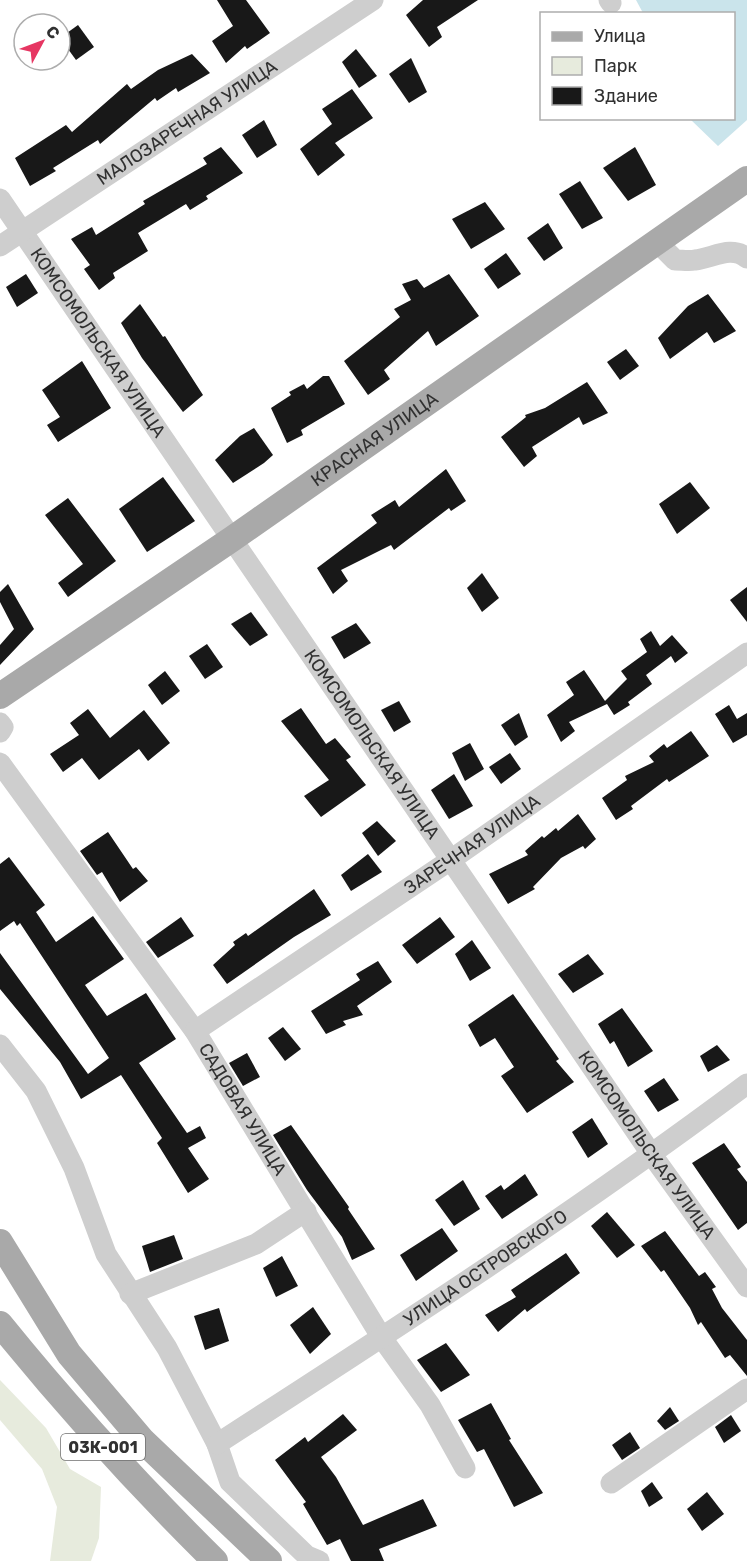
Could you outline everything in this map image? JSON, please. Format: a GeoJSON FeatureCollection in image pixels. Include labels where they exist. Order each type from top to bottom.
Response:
{"type":"FeatureCollection","features":[{"type":"Feature","properties":{"kind":"main road","name":"КРАСНАЯ УЛИЦА"},"geometry":{"type":"LineString","coordinates":[[0,696],[232,539],[747,180]]}},
{"type":"Feature","properties":{"kind":"main road","name":"03К-001"},"geometry":{"type":"LineString","coordinates":[[0,1242],[69,1354],[142,1440],[269,1561]]}},
{"type":"Feature","properties":{"kind":"main road","name":"03К-001"},"geometry":{"type":"LineString","coordinates":[[0,1324],[68,1408],[135,1482],[215,1561]]}},
{"type":"Feature","properties":{"kind":"main road"},"geometry":{"type":"LineString","coordinates":[[135,1482],[178,1538],[190,1561]]}},
{"type":"Feature","properties":{"kind":"street","name":"МАЛОЗАРЕЧНАЯ УЛИЦА"},"geometry":{"type":"LineString","coordinates":[[0,246],[373,0]]}},
{"type":"Feature","properties":{"kind":"street","name":"КОМСОМОЛЬСКАЯ УЛИЦА"},"geometry":{"type":"LineString","coordinates":[[0,199],[652,1155],[747,1287]]}},
{"type":"Feature","properties":{"kind":"street"},"geometry":{"type":"LineString","coordinates":[[658,243],[675,260],[694,261],[728,252],[740,252],[747,258]]}},
{"type":"Feature","properties":{"kind":"street","name":"ЗАРЕЧНАЯ УЛИЦА"},"geometry":{"type":"LineString","coordinates":[[195,1031],[452,859],[747,652]]}},
{"type":"Feature","properties":{"kind":"street"},"geometry":{"type":"LineString","coordinates":[[0,723],[3,727],[0,732]]}},
{"type":"Feature","properties":{"kind":"street","name":"САДОВАЯ УЛИЦА"},"geometry":{"type":"LineString","coordinates":[[0,763],[195,1031],[382,1338],[430,1405],[465,1468]]}},
{"type":"Feature","properties":{"kind":"street"},"geometry":{"type":"LineString","coordinates":[[0,1045],[36,1091],[74,1168],[106,1254],[167,1348],[217,1444],[230,1482],[307,1556],[319,1561]]}},
{"type":"Feature","properties":{"kind":"street","name":"УЛИЦА ОСТРОВСКОГО"},"geometry":{"type":"LineString","coordinates":[[217,1444],[382,1338],[652,1155],[747,1084]]}},
{"type":"Feature","properties":{"kind":"street"},"geometry":{"type":"LineString","coordinates":[[130,1294],[256,1244],[306,1210]]}},
{"type":"Feature","properties":{"kind":"street"},"geometry":{"type":"LineString","coordinates":[[611,1483],[747,1389]]}},
{"type":"Feature","properties":{"kind":"green space"},"geometry":{"type":"Polygon","coordinates":[[[0,1380],[46,1428],[70,1469],[101,1487],[99,1538],[91,1561],[50,1561],[57,1507],[42,1469],[0,1420],[0,1380]]]}},
{"type":"Feature","properties":{"kind":"water"},"geometry":{"type":"Polygon","coordinates":[[[636,0],[747,0],[747,120],[718,146],[691,120],[735,120],[735,12],[642,12],[636,0]]]}},
{"type":"Feature","properties":{"kind":"building"},"geometry":{"type":"Polygon","coordinates":[[[217,0],[246,0],[270,33],[247,49],[245,46],[226,63],[212,41],[233,26],[217,0]]]}},
{"type":"Feature","properties":{"kind":"building"},"geometry":{"type":"Polygon","coordinates":[[[423,0],[478,0],[437,27],[442,37],[429,47],[406,15],[423,0]]]}},
{"type":"Feature","properties":{"kind":"building"},"geometry":{"type":"Polygon","coordinates":[[[78,25],[94,47],[76,60],[72,54],[72,29],[78,25]]]}},
{"type":"Feature","properties":{"kind":"building"},"geometry":{"type":"Polygon","coordinates":[[[356,49],[377,76],[359,88],[342,62],[356,49]]]}},
{"type":"Feature","properties":{"kind":"building"},"geometry":{"type":"Polygon","coordinates":[[[192,54],[210,73],[178,92],[176,88],[157,101],[155,98],[100,144],[98,140],[53,168],[56,171],[30,186],[15,158],[66,125],[72,132],[127,84],[131,89],[158,70],[192,54]]]}},
{"type":"Feature","properties":{"kind":"building"},"geometry":{"type":"Polygon","coordinates":[[[411,58],[427,92],[409,103],[389,74],[411,58]]]}},
{"type":"Feature","properties":{"kind":"building"},"geometry":{"type":"Polygon","coordinates":[[[352,89],[373,118],[335,143],[345,155],[318,176],[300,149],[332,124],[322,109],[352,89]]]}},
{"type":"Feature","properties":{"kind":"building"},"geometry":{"type":"Polygon","coordinates":[[[264,120],[277,145],[257,158],[242,135],[264,120]]]}},
{"type":"Feature","properties":{"kind":"building"},"geometry":{"type":"Polygon","coordinates":[[[221,147],[243,173],[206,196],[208,199],[190,210],[186,204],[138,233],[148,251],[113,273],[115,278],[99,290],[84,269],[90,265],[71,239],[92,227],[96,235],[145,204],[143,201],[207,164],[203,158],[221,147]]]}},
{"type":"Feature","properties":{"kind":"building"},"geometry":{"type":"Polygon","coordinates":[[[635,147],[656,185],[628,201],[603,168],[635,147]]]}},
{"type":"Feature","properties":{"kind":"building"},"geometry":{"type":"Polygon","coordinates":[[[580,181],[603,218],[582,229],[559,194],[580,181]]]}},
{"type":"Feature","properties":{"kind":"building"},"geometry":{"type":"Polygon","coordinates":[[[485,202],[505,229],[471,249],[452,219],[485,202]]]}},
{"type":"Feature","properties":{"kind":"building"},"geometry":{"type":"Polygon","coordinates":[[[548,223],[563,248],[544,261],[527,238],[548,223]]]}},
{"type":"Feature","properties":{"kind":"building"},"geometry":{"type":"Polygon","coordinates":[[[506,253],[521,274],[498,289],[484,269],[506,253]]]}},
{"type":"Feature","properties":{"kind":"building"},"geometry":{"type":"Polygon","coordinates":[[[26,274],[38,293],[17,307],[6,287],[26,274]]]}},
{"type":"Feature","properties":{"kind":"building"},"geometry":{"type":"Polygon","coordinates":[[[449,274],[479,316],[436,346],[428,331],[384,370],[390,379],[368,395],[344,361],[400,317],[394,309],[411,300],[402,284],[417,279],[424,288],[449,274]]]}},
{"type":"Feature","properties":{"kind":"building"},"geometry":{"type":"Polygon","coordinates":[[[708,294],[736,331],[714,343],[707,332],[670,359],[658,338],[688,306],[708,294]]]}},
{"type":"Feature","properties":{"kind":"building"},"geometry":{"type":"Polygon","coordinates":[[[140,304],[163,337],[165,336],[203,395],[183,412],[142,358],[121,323],[140,304]]]}},
{"type":"Feature","properties":{"kind":"building"},"geometry":{"type":"Polygon","coordinates":[[[626,349],[639,366],[620,380],[607,362],[626,349]]]}},
{"type":"Feature","properties":{"kind":"building"},"geometry":{"type":"Polygon","coordinates":[[[82,361],[111,408],[58,442],[47,425],[60,417],[42,390],[82,361]]]}},
{"type":"Feature","properties":{"kind":"building"},"geometry":{"type":"Polygon","coordinates":[[[323,376],[329,376],[345,404],[301,430],[303,435],[287,443],[271,408],[291,395],[289,392],[304,384],[307,389],[323,376]]]}},
{"type":"Feature","properties":{"kind":"building"},"geometry":{"type":"Polygon","coordinates":[[[587,382],[608,413],[583,425],[579,417],[532,447],[537,456],[524,467],[501,437],[526,417],[525,415],[545,408],[587,382]]]}},
{"type":"Feature","properties":{"kind":"building"},"geometry":{"type":"Polygon","coordinates":[[[254,428],[273,455],[233,483],[215,460],[240,436],[254,428]]]}},
{"type":"Feature","properties":{"kind":"building"},"geometry":{"type":"Polygon","coordinates":[[[446,469],[466,501],[451,511],[449,508],[394,550],[391,545],[341,570],[348,581],[333,594],[317,568],[377,523],[371,515],[395,500],[399,507],[446,469]]]}},
{"type":"Feature","properties":{"kind":"building"},"geometry":{"type":"Polygon","coordinates":[[[163,477],[195,521],[147,552],[119,509],[163,477]]]}},
{"type":"Feature","properties":{"kind":"building"},"geometry":{"type":"Polygon","coordinates":[[[690,482],[710,508],[677,534],[659,504],[690,482]]]}},
{"type":"Feature","properties":{"kind":"building"},"geometry":{"type":"Polygon","coordinates":[[[68,498],[116,561],[68,597],[58,583],[83,564],[45,515],[68,498]]]}},
{"type":"Feature","properties":{"kind":"building"},"geometry":{"type":"Polygon","coordinates":[[[482,573],[499,598],[482,612],[467,588],[482,573]]]}},
{"type":"Feature","properties":{"kind":"building"},"geometry":{"type":"Polygon","coordinates":[[[8,584],[34,629],[0,665],[0,645],[14,629],[0,602],[0,592],[8,584]]]}},
{"type":"Feature","properties":{"kind":"building"},"geometry":{"type":"Polygon","coordinates":[[[747,587],[747,622],[730,600],[747,587]]]}},
{"type":"Feature","properties":{"kind":"building"},"geometry":{"type":"Polygon","coordinates":[[[251,612],[268,635],[250,646],[231,624],[251,612]]]}},
{"type":"Feature","properties":{"kind":"building"},"geometry":{"type":"Polygon","coordinates":[[[356,623],[371,643],[344,659],[331,637],[356,623]]]}},
{"type":"Feature","properties":{"kind":"building"},"geometry":{"type":"Polygon","coordinates":[[[651,631],[660,646],[672,635],[688,653],[675,663],[671,656],[646,675],[652,684],[628,702],[630,705],[614,715],[607,704],[569,722],[575,731],[561,742],[547,715],[574,695],[566,682],[584,670],[605,701],[627,679],[621,671],[647,652],[640,639],[651,631]]]}},
{"type":"Feature","properties":{"kind":"building"},"geometry":{"type":"Polygon","coordinates":[[[207,644],[223,667],[205,679],[189,656],[207,644]]]}},
{"type":"Feature","properties":{"kind":"building"},"geometry":{"type":"Polygon","coordinates":[[[165,671],[180,691],[162,705],[148,685],[165,671]]]}},
{"type":"Feature","properties":{"kind":"building"},"geometry":{"type":"Polygon","coordinates":[[[399,701],[411,722],[394,732],[381,710],[399,701]]]}},
{"type":"Feature","properties":{"kind":"building"},"geometry":{"type":"Polygon","coordinates":[[[729,705],[737,719],[747,713],[747,735],[733,743],[715,714],[729,705]]]}},
{"type":"Feature","properties":{"kind":"building"},"geometry":{"type":"Polygon","coordinates":[[[301,708],[326,744],[335,738],[351,757],[346,760],[366,785],[321,817],[304,796],[329,780],[281,721],[301,708]]]}},
{"type":"Feature","properties":{"kind":"building"},"geometry":{"type":"Polygon","coordinates":[[[88,709],[110,738],[144,710],[170,743],[148,761],[139,749],[99,780],[82,758],[63,772],[50,754],[79,735],[70,723],[88,709]]]}},
{"type":"Feature","properties":{"kind":"building"},"geometry":{"type":"Polygon","coordinates":[[[519,713],[528,737],[515,746],[501,725],[519,713]]]}},
{"type":"Feature","properties":{"kind":"building"},"geometry":{"type":"Polygon","coordinates":[[[691,731],[709,756],[669,782],[667,779],[631,806],[633,809],[616,820],[602,798],[627,780],[625,776],[654,762],[649,756],[664,744],[667,748],[691,731]]]}},
{"type":"Feature","properties":{"kind":"building"},"geometry":{"type":"Polygon","coordinates":[[[470,743],[484,769],[465,781],[452,753],[470,743]]]}},
{"type":"Feature","properties":{"kind":"building"},"geometry":{"type":"Polygon","coordinates":[[[510,753],[521,769],[501,784],[489,767],[510,753]]]}},
{"type":"Feature","properties":{"kind":"building"},"geometry":{"type":"Polygon","coordinates":[[[454,774],[473,806],[449,819],[431,790],[454,774]]]}},
{"type":"Feature","properties":{"kind":"building"},"geometry":{"type":"Polygon","coordinates":[[[578,814],[596,839],[585,849],[583,846],[561,858],[533,887],[535,889],[508,904],[489,874],[528,855],[525,851],[542,836],[544,838],[556,828],[558,831],[578,814]]]}},
{"type":"Feature","properties":{"kind":"building"},"geometry":{"type":"Polygon","coordinates":[[[377,821],[396,841],[378,856],[362,833],[377,821]]]}},
{"type":"Feature","properties":{"kind":"building"},"geometry":{"type":"Polygon","coordinates":[[[108,832],[133,869],[136,867],[148,881],[120,902],[102,872],[97,875],[80,851],[108,832]]]}},
{"type":"Feature","properties":{"kind":"building"},"geometry":{"type":"Polygon","coordinates":[[[368,854],[382,872],[351,891],[341,875],[368,854]]]}},
{"type":"Feature","properties":{"kind":"building"},"geometry":{"type":"Polygon","coordinates":[[[9,857],[45,905],[36,912],[56,942],[93,916],[124,959],[85,985],[107,1016],[146,993],[176,1039],[139,1063],[187,1133],[200,1126],[206,1138],[188,1148],[209,1179],[188,1193],[157,1143],[162,1138],[121,1075],[81,1099],[60,1062],[0,989],[0,953],[88,1074],[109,1058],[20,923],[17,926],[14,921],[0,931],[0,864],[9,857]]]}},
{"type":"Feature","properties":{"kind":"building"},"geometry":{"type":"Polygon","coordinates":[[[314,889],[331,915],[294,937],[227,984],[213,965],[235,945],[233,942],[246,933],[248,936],[314,889]]]}},
{"type":"Feature","properties":{"kind":"building"},"geometry":{"type":"Polygon","coordinates":[[[181,917],[194,936],[158,958],[146,942],[181,917]]]}},
{"type":"Feature","properties":{"kind":"building"},"geometry":{"type":"Polygon","coordinates":[[[440,917],[455,937],[417,964],[402,945],[440,917]]]}},
{"type":"Feature","properties":{"kind":"building"},"geometry":{"type":"Polygon","coordinates":[[[472,940],[491,968],[470,981],[455,954],[472,940]]]}},
{"type":"Feature","properties":{"kind":"building"},"geometry":{"type":"Polygon","coordinates":[[[588,954],[604,974],[573,993],[558,974],[588,954]]]}},
{"type":"Feature","properties":{"kind":"building"},"geometry":{"type":"Polygon","coordinates":[[[378,961],[392,982],[357,1006],[363,1015],[343,1021],[346,1025],[326,1034],[311,1011],[360,980],[356,974],[378,961]]]}},
{"type":"Feature","properties":{"kind":"building"},"geometry":{"type":"Polygon","coordinates":[[[513,994],[559,1059],[556,1061],[574,1082],[527,1113],[501,1076],[514,1067],[495,1038],[480,1047],[468,1025],[513,994]]]}},
{"type":"Feature","properties":{"kind":"building"},"geometry":{"type":"Polygon","coordinates":[[[622,1008],[653,1051],[628,1067],[614,1041],[610,1044],[598,1024],[622,1008]]]}},
{"type":"Feature","properties":{"kind":"building"},"geometry":{"type":"Polygon","coordinates":[[[283,1027],[301,1049],[285,1061],[268,1038],[283,1027]]]}},
{"type":"Feature","properties":{"kind":"building"},"geometry":{"type":"Polygon","coordinates":[[[717,1045],[730,1060],[708,1072],[700,1056],[717,1045]]]}},
{"type":"Feature","properties":{"kind":"building"},"geometry":{"type":"Polygon","coordinates":[[[247,1053],[260,1077],[243,1086],[229,1063],[247,1053]]]}},
{"type":"Feature","properties":{"kind":"building"},"geometry":{"type":"Polygon","coordinates":[[[664,1078],[679,1100],[658,1112],[644,1091],[664,1078]]]}},
{"type":"Feature","properties":{"kind":"building"},"geometry":{"type":"Polygon","coordinates":[[[592,1118],[608,1144],[588,1158],[572,1132],[592,1118]]]}},
{"type":"Feature","properties":{"kind":"building"},"geometry":{"type":"Polygon","coordinates":[[[291,1125],[349,1207],[348,1209],[375,1249],[352,1260],[342,1237],[307,1190],[273,1135],[291,1125]]]}},
{"type":"Feature","properties":{"kind":"building"},"geometry":{"type":"Polygon","coordinates":[[[724,1143],[741,1167],[737,1169],[747,1182],[747,1223],[738,1230],[692,1163],[724,1143]]]}},
{"type":"Feature","properties":{"kind":"building"},"geometry":{"type":"Polygon","coordinates":[[[525,1174],[538,1195],[502,1219],[485,1196],[501,1185],[504,1190],[525,1174]]]}},
{"type":"Feature","properties":{"kind":"building"},"geometry":{"type":"Polygon","coordinates":[[[463,1180],[480,1209],[454,1226],[435,1200],[463,1180]]]}},
{"type":"Feature","properties":{"kind":"building"},"geometry":{"type":"Polygon","coordinates":[[[607,1212],[635,1245],[617,1258],[591,1226],[607,1212]]]}},
{"type":"Feature","properties":{"kind":"building"},"geometry":{"type":"Polygon","coordinates":[[[442,1228],[458,1251],[416,1281],[400,1255],[442,1228]]]}},
{"type":"Feature","properties":{"kind":"building"},"geometry":{"type":"Polygon","coordinates":[[[665,1231],[699,1276],[705,1272],[716,1287],[712,1289],[722,1308],[747,1340],[747,1376],[730,1355],[725,1358],[701,1322],[698,1325],[690,1308],[664,1270],[661,1272],[641,1246],[665,1231]]]}},
{"type":"Feature","properties":{"kind":"building"},"geometry":{"type":"Polygon","coordinates":[[[174,1235],[183,1259],[150,1272],[142,1246],[174,1235]]]}},
{"type":"Feature","properties":{"kind":"building"},"geometry":{"type":"Polygon","coordinates":[[[566,1253],[580,1273],[527,1312],[525,1309],[498,1332],[485,1315],[516,1297],[511,1290],[566,1253]]]}},
{"type":"Feature","properties":{"kind":"building"},"geometry":{"type":"Polygon","coordinates":[[[282,1256],[298,1286],[276,1297],[263,1268],[282,1256]]]}},
{"type":"Feature","properties":{"kind":"building"},"geometry":{"type":"Polygon","coordinates":[[[313,1307],[331,1334],[310,1354],[290,1325],[313,1307]]]}},
{"type":"Feature","properties":{"kind":"building"},"geometry":{"type":"Polygon","coordinates":[[[219,1308],[229,1341],[205,1350],[194,1316],[219,1308]]]}},
{"type":"Feature","properties":{"kind":"building"},"geometry":{"type":"Polygon","coordinates":[[[446,1343],[470,1375],[441,1392],[417,1360],[446,1343]]]}},
{"type":"Feature","properties":{"kind":"building"},"geometry":{"type":"Polygon","coordinates":[[[491,1403],[511,1439],[509,1440],[543,1493],[514,1507],[484,1449],[477,1452],[458,1420],[491,1403]]]}},
{"type":"Feature","properties":{"kind":"building"},"geometry":{"type":"Polygon","coordinates":[[[670,1407],[679,1421],[665,1430],[657,1421],[670,1407]]]}},
{"type":"Feature","properties":{"kind":"building"},"geometry":{"type":"Polygon","coordinates":[[[343,1414],[357,1430],[321,1457],[336,1477],[363,1525],[423,1499],[437,1526],[379,1549],[384,1561],[351,1561],[340,1539],[327,1545],[303,1504],[306,1502],[275,1460],[305,1437],[308,1442],[343,1414]]]}},
{"type":"Feature","properties":{"kind":"building"},"geometry":{"type":"Polygon","coordinates":[[[731,1415],[741,1431],[724,1443],[715,1427],[731,1415]]]}},
{"type":"Feature","properties":{"kind":"building"},"geometry":{"type":"Polygon","coordinates":[[[630,1432],[640,1448],[622,1460],[612,1445],[630,1432]]]}},
{"type":"Feature","properties":{"kind":"building"},"geometry":{"type":"Polygon","coordinates":[[[652,1482],[663,1498],[649,1507],[641,1491],[652,1482]]]}},
{"type":"Feature","properties":{"kind":"building"},"geometry":{"type":"Polygon","coordinates":[[[707,1492],[724,1514],[702,1531],[687,1509],[707,1492]]]}}]}
